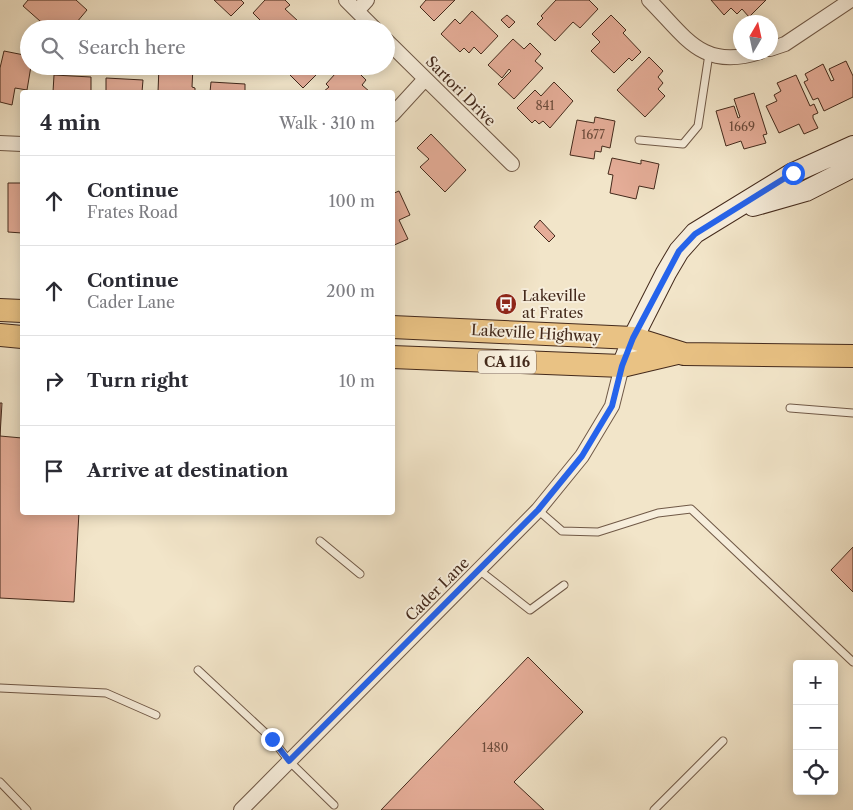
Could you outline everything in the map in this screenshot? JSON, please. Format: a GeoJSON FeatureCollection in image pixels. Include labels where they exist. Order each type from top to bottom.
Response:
{"type":"FeatureCollection","features":[{"type":"Feature","properties":{"kind":"main road"},"geometry":{"type":"LineString","coordinates":[[0,310],[20,311]]}},
{"type":"Feature","properties":{"kind":"main road","name":"Lakeville Highway"},"geometry":{"type":"LineString","coordinates":[[395,327],[633,338],[677,353]]}},
{"type":"Feature","properties":{"kind":"main road"},"geometry":{"type":"LineString","coordinates":[[0,336],[20,337]]}},
{"type":"Feature","properties":{"kind":"main road","name":"Lakeville Highway"},"geometry":{"type":"LineString","coordinates":[[395,357],[622,366],[677,353],[853,356]]}},
{"type":"Feature","properties":{"kind":"street"},"geometry":{"type":"LineString","coordinates":[[346,0],[366,20]]}},
{"type":"Feature","properties":{"kind":"street"},"geometry":{"type":"LineString","coordinates":[[357,11],[367,0]]}},
{"type":"Feature","properties":{"kind":"street"},"geometry":{"type":"LineString","coordinates":[[649,0],[700,51],[717,58],[733,59]]}},
{"type":"Feature","properties":{"kind":"street"},"geometry":{"type":"LineString","coordinates":[[778,46],[785,44],[851,0]]}},
{"type":"Feature","properties":{"kind":"street","name":"Sartori Drive"},"geometry":{"type":"LineString","coordinates":[[395,49],[512,164]]}},
{"type":"Feature","properties":{"kind":"street"},"geometry":{"type":"LineString","coordinates":[[395,112],[425,79]]}},
{"type":"Feature","properties":{"kind":"street"},"geometry":{"type":"LineString","coordinates":[[0,143],[20,144]]}},
{"type":"Feature","properties":{"kind":"street"},"geometry":{"type":"LineString","coordinates":[[622,366],[633,338],[679,251],[695,234],[793,173],[853,146]]}},
{"type":"Feature","properties":{"kind":"street"},"geometry":{"type":"LineString","coordinates":[[732,212],[806,190],[853,167]]}},
{"type":"Feature","properties":{"kind":"street","name":"Cader Lane"},"geometry":{"type":"LineString","coordinates":[[241,810],[538,510],[582,456],[612,406],[622,366]]}},
{"type":"Feature","properties":{"kind":"lane"},"geometry":{"type":"LineString","coordinates":[[639,140],[683,144],[698,126],[709,54]]}},
{"type":"Feature","properties":{"kind":"lane"},"geometry":{"type":"LineString","coordinates":[[790,408],[853,413]]}},
{"type":"Feature","properties":{"kind":"lane"},"geometry":{"type":"LineString","coordinates":[[538,510],[562,531],[598,532],[658,513],[691,509],[853,662]]}},
{"type":"Feature","properties":{"kind":"lane"},"geometry":{"type":"LineString","coordinates":[[320,541],[360,574]]}},
{"type":"Feature","properties":{"kind":"lane"},"geometry":{"type":"LineString","coordinates":[[478,570],[530,610],[564,585]]}},
{"type":"Feature","properties":{"kind":"lane"},"geometry":{"type":"LineString","coordinates":[[198,670],[272,739],[289,761],[334,805]]}},
{"type":"Feature","properties":{"kind":"lane"},"geometry":{"type":"LineString","coordinates":[[0,688],[106,693],[156,715]]}},
{"type":"Feature","properties":{"kind":"lane"},"geometry":{"type":"LineString","coordinates":[[654,810],[723,741]]}},
{"type":"Feature","properties":{"kind":"lane"},"geometry":{"type":"LineString","coordinates":[[0,782],[27,810]]}},
{"type":"Feature","properties":{"kind":"building"},"geometry":{"type":"Polygon","coordinates":[[[28,0],[76,0],[87,10],[79,20],[39,20],[23,6],[28,0]]]}},
{"type":"Feature","properties":{"kind":"building"},"geometry":{"type":"Polygon","coordinates":[[[214,0],[241,0],[244,3],[231,16],[214,0]]]}},
{"type":"Feature","properties":{"kind":"building"},"geometry":{"type":"Polygon","coordinates":[[[265,0],[285,0],[290,5],[285,9],[297,20],[260,20],[253,13],[265,0]]]}},
{"type":"Feature","properties":{"kind":"building"},"geometry":{"type":"Polygon","coordinates":[[[426,0],[455,0],[434,21],[420,7],[426,0]]]}},
{"type":"Feature","properties":{"kind":"building"},"geometry":{"type":"Polygon","coordinates":[[[556,0],[589,0],[598,9],[580,28],[573,22],[555,41],[537,24],[543,18],[541,16],[556,0]]]}},
{"type":"Feature","properties":{"kind":"building"},"geometry":{"type":"Polygon","coordinates":[[[711,0],[766,0],[751,15],[747,15],[742,9],[737,14],[731,8],[724,15],[711,0]]]}},
{"type":"Feature","properties":{"kind":"building"},"geometry":{"type":"Polygon","coordinates":[[[472,11],[498,36],[481,54],[474,47],[469,53],[464,48],[460,52],[441,34],[455,19],[460,24],[472,11]]]}},
{"type":"Feature","properties":{"kind":"building"},"geometry":{"type":"Polygon","coordinates":[[[507,15],[515,22],[509,28],[501,20],[507,15]]]}},
{"type":"Feature","properties":{"kind":"building"},"geometry":{"type":"Polygon","coordinates":[[[611,15],[626,30],[623,33],[641,52],[632,61],[629,58],[614,73],[591,51],[600,42],[592,34],[611,15]]]}},
{"type":"Feature","properties":{"kind":"building"},"geometry":{"type":"Polygon","coordinates":[[[513,39],[524,49],[530,43],[541,54],[535,61],[543,68],[514,99],[498,84],[511,71],[509,69],[502,78],[488,65],[513,39]]]}},
{"type":"Feature","properties":{"kind":"building"},"geometry":{"type":"Polygon","coordinates":[[[4,51],[20,54],[20,75],[30,75],[27,90],[15,88],[12,105],[0,102],[0,68],[4,51]]]}},
{"type":"Feature","properties":{"kind":"building"},"geometry":{"type":"Polygon","coordinates":[[[649,57],[663,71],[658,77],[663,83],[658,89],[665,96],[645,117],[617,90],[649,57]]]}},
{"type":"Feature","properties":{"kind":"building"},"geometry":{"type":"Polygon","coordinates":[[[846,61],[853,76],[853,97],[824,111],[818,98],[813,100],[804,82],[808,80],[805,74],[823,64],[831,81],[834,80],[829,69],[846,61]]]}},
{"type":"Feature","properties":{"kind":"building"},"geometry":{"type":"Polygon","coordinates":[[[54,75],[91,77],[91,90],[53,90],[54,75]]]}},
{"type":"Feature","properties":{"kind":"building"},"geometry":{"type":"Polygon","coordinates":[[[159,75],[193,75],[192,87],[195,90],[158,90],[159,75]]]}},
{"type":"Feature","properties":{"kind":"building"},"geometry":{"type":"Polygon","coordinates":[[[290,75],[316,75],[303,88],[290,75]]]}},
{"type":"Feature","properties":{"kind":"building"},"geometry":{"type":"Polygon","coordinates":[[[334,75],[361,75],[366,80],[362,85],[368,90],[325,90],[329,87],[326,84],[334,75]]]}},
{"type":"Feature","properties":{"kind":"building"},"geometry":{"type":"Polygon","coordinates":[[[796,75],[810,106],[814,104],[818,113],[813,115],[813,118],[818,128],[804,134],[799,124],[779,133],[766,106],[777,101],[774,95],[781,91],[777,83],[796,75]]]}},
{"type":"Feature","properties":{"kind":"building"},"geometry":{"type":"Polygon","coordinates":[[[106,78],[143,80],[142,90],[106,90],[106,78]]]}},
{"type":"Feature","properties":{"kind":"building"},"geometry":{"type":"Polygon","coordinates":[[[211,82],[245,84],[245,90],[210,90],[211,82]]]}},
{"type":"Feature","properties":{"kind":"building"},"geometry":{"type":"Polygon","coordinates":[[[554,82],[573,101],[550,128],[543,121],[539,124],[535,120],[532,123],[517,108],[535,90],[541,96],[554,82]]]}},
{"type":"Feature","properties":{"kind":"building"},"geometry":{"type":"Polygon","coordinates":[[[754,93],[767,134],[763,135],[766,143],[744,149],[741,141],[726,146],[716,111],[734,106],[738,118],[740,117],[734,99],[754,93]]]}},
{"type":"Feature","properties":{"kind":"building"},"geometry":{"type":"Polygon","coordinates":[[[595,117],[615,121],[610,148],[602,146],[601,152],[595,151],[594,159],[570,155],[577,120],[594,123],[595,117]]]}},
{"type":"Feature","properties":{"kind":"building"},"geometry":{"type":"Polygon","coordinates":[[[431,134],[466,170],[445,192],[420,167],[429,159],[417,148],[431,134]]]}},
{"type":"Feature","properties":{"kind":"building"},"geometry":{"type":"Polygon","coordinates":[[[612,158],[641,164],[641,160],[659,164],[654,189],[639,186],[636,199],[610,193],[613,175],[608,174],[612,158]]]}},
{"type":"Feature","properties":{"kind":"building"},"geometry":{"type":"Polygon","coordinates":[[[8,183],[20,183],[20,233],[8,232],[8,183]]]}},
{"type":"Feature","properties":{"kind":"building"},"geometry":{"type":"Polygon","coordinates":[[[399,191],[410,215],[399,220],[408,239],[395,245],[395,193],[399,191]]]}},
{"type":"Feature","properties":{"kind":"building"},"geometry":{"type":"Polygon","coordinates":[[[540,220],[555,236],[549,242],[534,227],[540,220]]]}},
{"type":"Feature","properties":{"kind":"building"},"geometry":{"type":"Polygon","coordinates":[[[0,403],[2,403],[0,436],[0,403]]]}},
{"type":"Feature","properties":{"kind":"building"},"geometry":{"type":"Polygon","coordinates":[[[0,436],[20,438],[20,515],[79,515],[74,602],[0,598],[0,436]]]}},
{"type":"Feature","properties":{"kind":"building"},"geometry":{"type":"Polygon","coordinates":[[[853,547],[853,592],[831,570],[853,547]]]}},
{"type":"Feature","properties":{"kind":"building"},"geometry":{"type":"Polygon","coordinates":[[[528,657],[583,712],[514,782],[544,810],[381,810],[528,657]]]}},
{"type":"Feature","properties":{"kind":"place","name":"Lakeville at Frates"},"geometry":{"type":"Point","coordinates":[506,304]}},
{"type":"Feature","properties":{"kind":"route"},"geometry":{"type":"LineString","coordinates":[[272,739],[289,761],[538,510],[582,456],[612,406],[622,366],[633,338],[679,251],[695,234],[793,173]]}}]}
